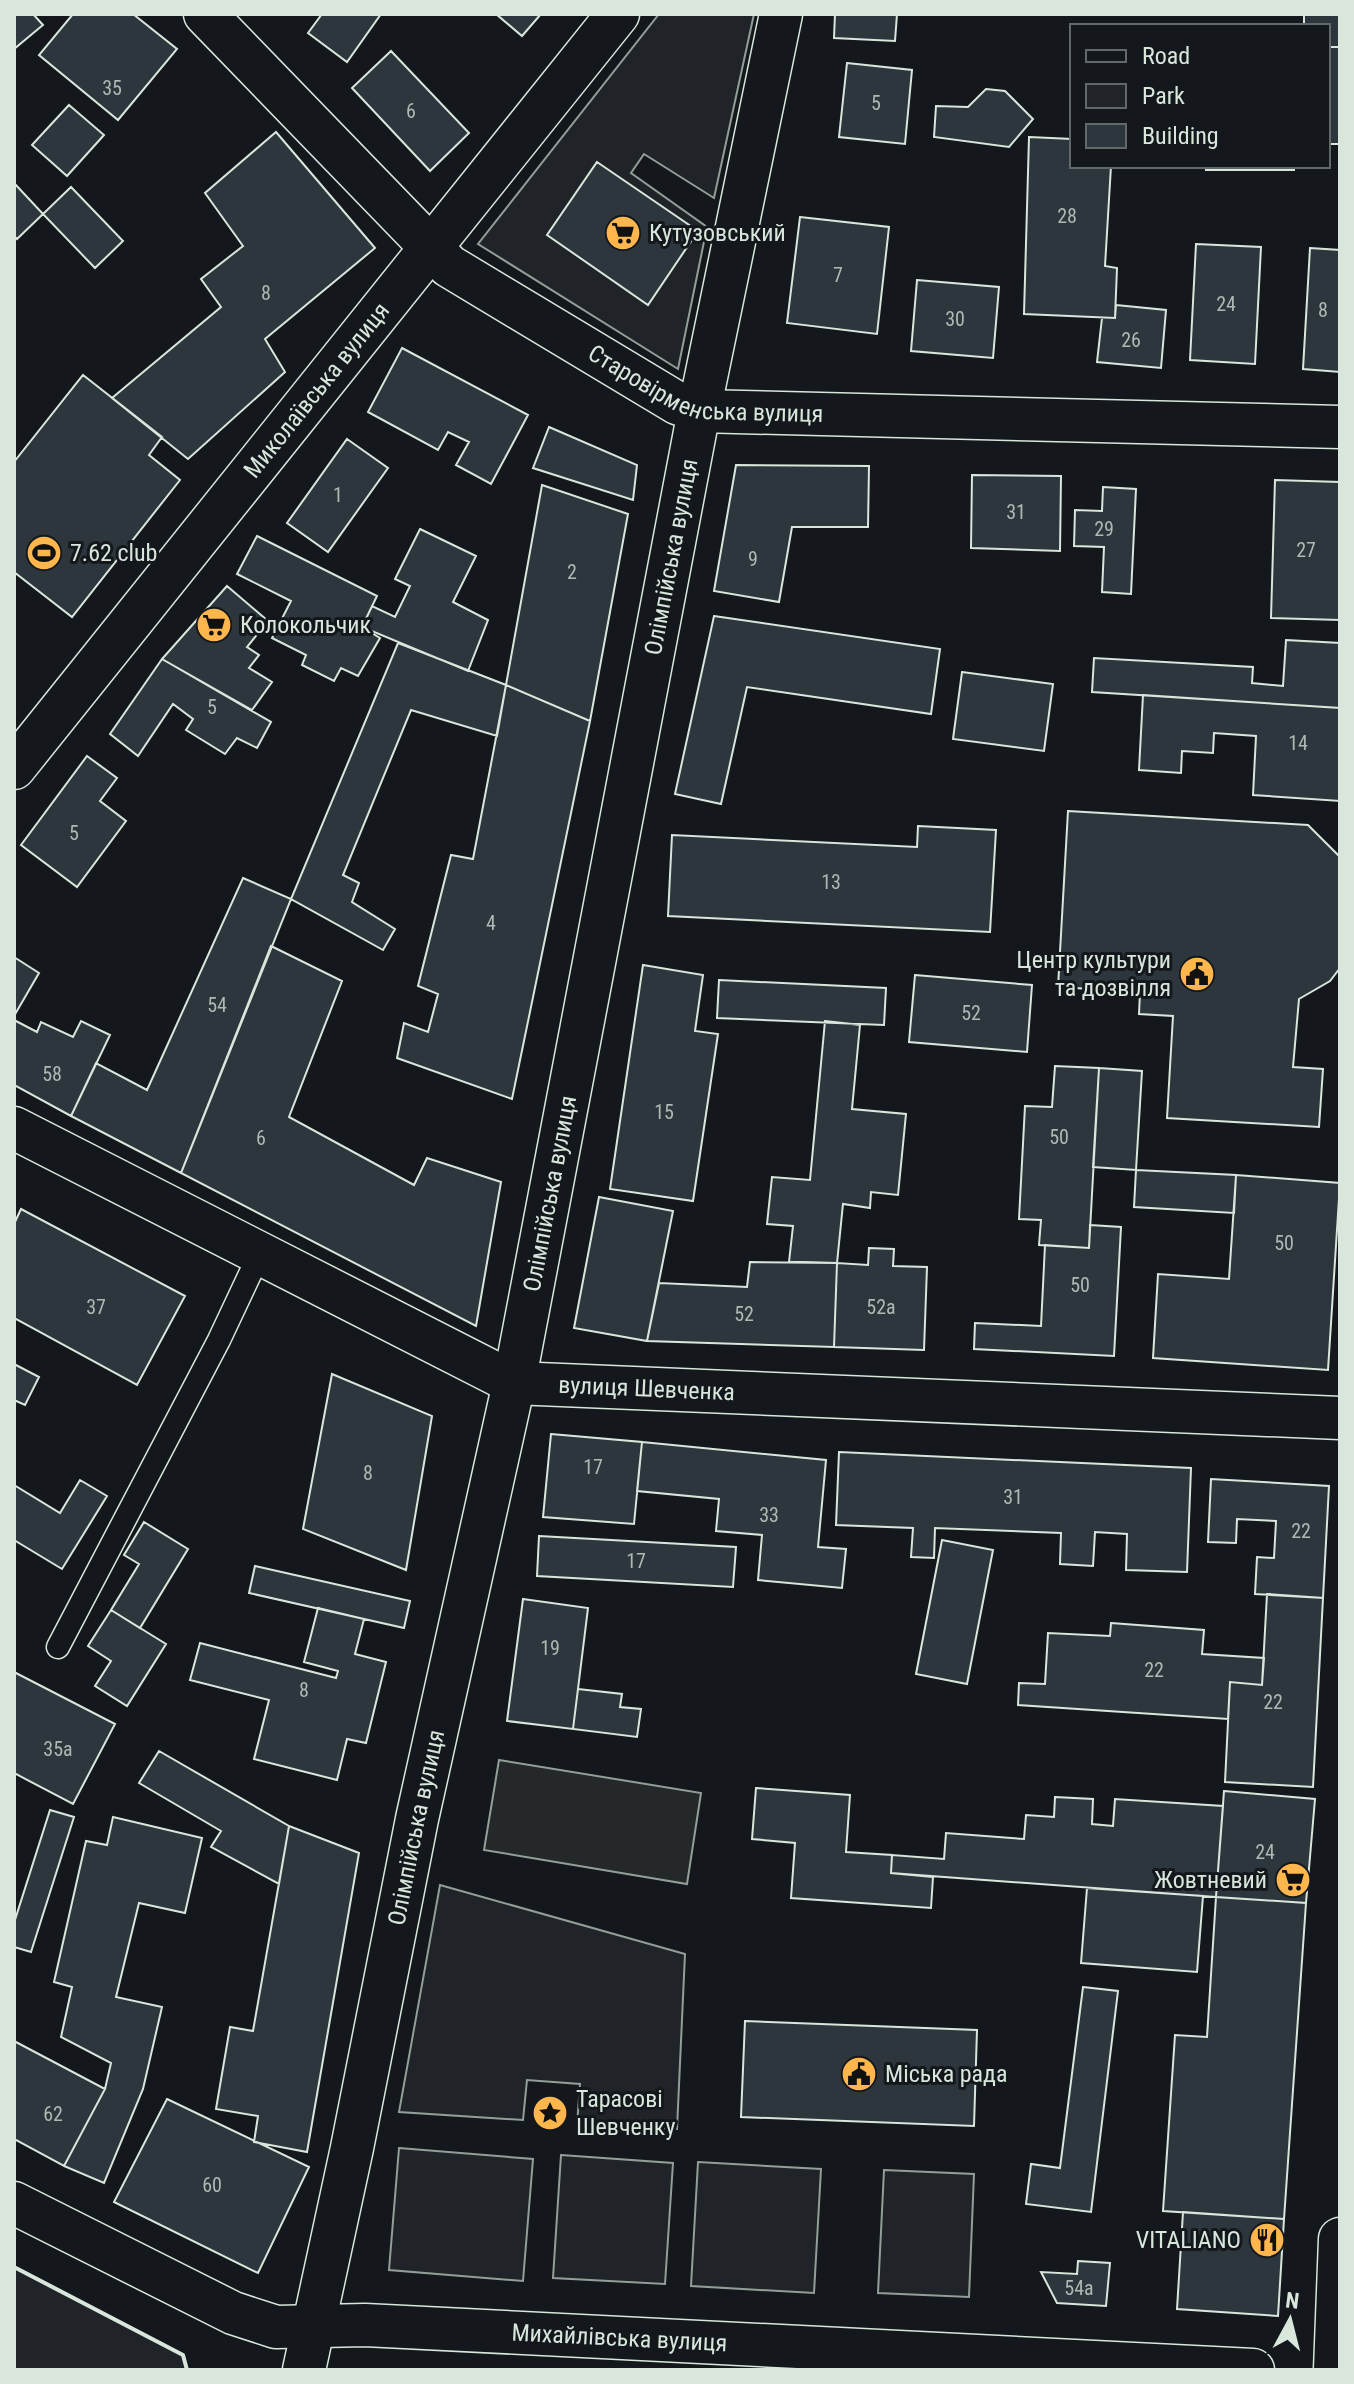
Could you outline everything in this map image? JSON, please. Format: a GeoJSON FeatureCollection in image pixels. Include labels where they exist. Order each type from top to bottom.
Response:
{"type":"FeatureCollection","features":[{"type":"Feature","properties":{"kind":"street","name":"Старовірменська вулиця"},"geometry":{"type":"LineString","coordinates":[[205,14],[449,266],[677,403],[699,411],[1340,427]]}},
{"type":"Feature","properties":{"kind":"street","name":"Миколаївська вулиця"},"geometry":{"type":"LineString","coordinates":[[14,768],[618,14]]}},
{"type":"Feature","properties":{"kind":"street","name":"Олімпійська вулиця"},"geometry":{"type":"LineString","coordinates":[[304,2370],[352,2148],[417,1819],[514,1383],[699,411],[781,14]]}},
{"type":"Feature","properties":{"kind":"street","name":"вулиця Шевченка"},"geometry":{"type":"LineString","coordinates":[[14,1128],[514,1383],[1340,1418]]}},
{"type":"Feature","properties":{"kind":"street","name":"Михайлівська вулиця"},"geometry":{"type":"LineString","coordinates":[[14,2203],[233,2313],[276,2327],[311,2329],[365,2325],[1253,2370]]}},
{"type":"Feature","properties":{"kind":"street"},"geometry":{"type":"LineString","coordinates":[[1335,2370],[1340,2239]]}},
{"type":"Feature","properties":{"kind":"lane"},"geometry":{"type":"LineString","coordinates":[[58,1647],[219,1340],[259,1255]]}},
{"type":"Feature","properties":{"kind":"green space"},"geometry":{"type":"Polygon","coordinates":[[[659,14],[754,14],[714,198],[644,154],[631,173],[707,227],[678,369],[478,244],[659,14]]]}},
{"type":"Feature","properties":{"kind":"green space"},"geometry":{"type":"Polygon","coordinates":[[[440,1885],[685,1954],[677,2129],[577,2125],[580,2084],[527,2080],[523,2120],[399,2112],[440,1885]]]}},
{"type":"Feature","properties":{"kind":"green space"},"geometry":{"type":"Polygon","coordinates":[[[399,2148],[533,2159],[523,2281],[389,2270],[399,2148]]]}},
{"type":"Feature","properties":{"kind":"green space"},"geometry":{"type":"Polygon","coordinates":[[[561,2155],[673,2163],[665,2284],[553,2278],[561,2155]]]}},
{"type":"Feature","properties":{"kind":"green space"},"geometry":{"type":"Polygon","coordinates":[[[698,2162],[821,2169],[814,2293],[691,2286],[698,2162]]]}},
{"type":"Feature","properties":{"kind":"green space"},"geometry":{"type":"Polygon","coordinates":[[[884,2170],[974,2174],[969,2297],[878,2293],[884,2170]]]}},
{"type":"Feature","properties":{"kind":"green space"},"geometry":{"type":"Polygon","coordinates":[[[14,2267],[183,2355],[187,2370],[14,2370],[14,2267]]]}},
{"type":"Feature","properties":{"kind":"shaded area"},"geometry":{"type":"Polygon","coordinates":[[[499,1760],[701,1793],[687,1884],[484,1850],[499,1760]]]}},
{"type":"Feature","properties":{"kind":"building"},"geometry":{"type":"Polygon","coordinates":[[[14,14],[33,14],[43,25],[14,49],[14,14]]]}},
{"type":"Feature","properties":{"kind":"building"},"geometry":{"type":"Polygon","coordinates":[[[73,14],[133,14],[177,49],[118,120],[39,55],[73,14]]]}},
{"type":"Feature","properties":{"kind":"building"},"geometry":{"type":"Polygon","coordinates":[[[322,14],[381,14],[347,62],[308,33],[322,14]]]}},
{"type":"Feature","properties":{"kind":"building"},"geometry":{"type":"Polygon","coordinates":[[[496,14],[541,14],[522,36],[496,14]]]}},
{"type":"Feature","properties":{"kind":"building"},"geometry":{"type":"Polygon","coordinates":[[[835,14],[897,14],[895,41],[834,38],[835,14]]]}},
{"type":"Feature","properties":{"kind":"building"},"geometry":{"type":"Polygon","coordinates":[[[1304,14],[1340,14],[1340,47],[1330,47],[1330,24],[1304,24],[1304,14]]]}},
{"type":"Feature","properties":{"kind":"building"},"geometry":{"type":"Polygon","coordinates":[[[1330,47],[1340,47],[1340,144],[1330,144],[1330,47]]]}},
{"type":"Feature","properties":{"kind":"building"},"geometry":{"type":"Polygon","coordinates":[[[391,51],[469,133],[430,171],[352,88],[391,51]]]}},
{"type":"Feature","properties":{"kind":"building"},"geometry":{"type":"Polygon","coordinates":[[[847,63],[912,70],[905,144],[839,137],[847,63]]]}},
{"type":"Feature","properties":{"kind":"building"},"geometry":{"type":"Polygon","coordinates":[[[986,89],[1005,91],[1033,119],[1009,147],[934,137],[936,106],[968,107],[986,89]]]}},
{"type":"Feature","properties":{"kind":"building"},"geometry":{"type":"Polygon","coordinates":[[[69,105],[104,135],[67,176],[32,145],[69,105]]]}},
{"type":"Feature","properties":{"kind":"building"},"geometry":{"type":"Polygon","coordinates":[[[276,132],[375,248],[265,339],[285,372],[188,459],[112,398],[221,307],[201,279],[243,246],[205,193],[276,132]]]}},
{"type":"Feature","properties":{"kind":"building"},"geometry":{"type":"Polygon","coordinates":[[[1029,137],[1070,139],[1070,168],[1111,168],[1105,266],[1117,268],[1115,318],[1024,314],[1029,137]]]}},
{"type":"Feature","properties":{"kind":"building","name":"Кутузовський"},"geometry":{"type":"Polygon","coordinates":[[[597,162],[698,231],[648,305],[547,235],[597,162]]]}},
{"type":"Feature","properties":{"kind":"building"},"geometry":{"type":"Polygon","coordinates":[[[1206,168],[1294,168],[1294,170],[1206,168]]]}},
{"type":"Feature","properties":{"kind":"building"},"geometry":{"type":"Polygon","coordinates":[[[14,183],[43,214],[17,239],[14,236],[14,183]]]}},
{"type":"Feature","properties":{"kind":"building"},"geometry":{"type":"Polygon","coordinates":[[[71,187],[123,241],[95,268],[43,214],[71,187]]]}},
{"type":"Feature","properties":{"kind":"building"},"geometry":{"type":"Polygon","coordinates":[[[800,217],[889,227],[877,334],[787,323],[800,217]]]}},
{"type":"Feature","properties":{"kind":"building"},"geometry":{"type":"Polygon","coordinates":[[[1196,244],[1261,247],[1255,364],[1190,360],[1196,244]]]}},
{"type":"Feature","properties":{"kind":"building"},"geometry":{"type":"Polygon","coordinates":[[[1310,248],[1340,250],[1340,372],[1303,369],[1310,248]]]}},
{"type":"Feature","properties":{"kind":"building"},"geometry":{"type":"Polygon","coordinates":[[[917,280],[999,287],[993,358],[911,351],[917,280]]]}},
{"type":"Feature","properties":{"kind":"building"},"geometry":{"type":"Polygon","coordinates":[[[1116,305],[1166,310],[1161,368],[1097,362],[1102,318],[1115,318],[1116,305]]]}},
{"type":"Feature","properties":{"kind":"building"},"geometry":{"type":"Polygon","coordinates":[[[402,348],[528,415],[491,484],[456,465],[469,442],[448,432],[438,450],[368,412],[402,348]]]}},
{"type":"Feature","properties":{"kind":"building"},"geometry":{"type":"Polygon","coordinates":[[[83,375],[162,437],[149,455],[180,480],[72,617],[14,572],[14,462],[83,375]]]}},
{"type":"Feature","properties":{"kind":"building"},"geometry":{"type":"Polygon","coordinates":[[[549,427],[637,465],[633,500],[533,468],[549,427]]]}},
{"type":"Feature","properties":{"kind":"building"},"geometry":{"type":"Polygon","coordinates":[[[347,439],[388,468],[328,552],[287,523],[347,439]]]}},
{"type":"Feature","properties":{"kind":"building"},"geometry":{"type":"Polygon","coordinates":[[[736,465],[869,466],[868,527],[792,527],[779,602],[714,591],[736,465]]]}},
{"type":"Feature","properties":{"kind":"building"},"geometry":{"type":"Polygon","coordinates":[[[972,475],[1061,476],[1060,551],[971,548],[972,475]]]}},
{"type":"Feature","properties":{"kind":"building"},"geometry":{"type":"Polygon","coordinates":[[[1275,480],[1340,482],[1340,620],[1271,618],[1275,480]]]}},
{"type":"Feature","properties":{"kind":"building"},"geometry":{"type":"Polygon","coordinates":[[[542,485],[628,514],[590,721],[506,685],[542,485]]]}},
{"type":"Feature","properties":{"kind":"building"},"geometry":{"type":"Polygon","coordinates":[[[1103,487],[1136,489],[1131,594],[1102,592],[1104,547],[1074,546],[1075,510],[1102,511],[1103,487]]]}},
{"type":"Feature","properties":{"kind":"building"},"geometry":{"type":"Polygon","coordinates":[[[420,529],[476,556],[453,602],[488,620],[468,671],[362,627],[372,606],[395,617],[410,586],[395,579],[420,529]]]}},
{"type":"Feature","properties":{"kind":"building"},"geometry":{"type":"Polygon","coordinates":[[[257,536],[377,596],[362,627],[380,638],[358,676],[341,668],[334,681],[302,665],[306,655],[272,638],[291,601],[237,574],[257,536]]]}},
{"type":"Feature","properties":{"kind":"building"},"geometry":{"type":"Polygon","coordinates":[[[227,586],[268,621],[247,647],[259,655],[249,668],[272,682],[252,710],[162,659],[227,586]]]}},
{"type":"Feature","properties":{"kind":"building"},"geometry":{"type":"Polygon","coordinates":[[[714,616],[940,649],[931,714],[747,687],[721,804],[675,794],[714,616]]]}},
{"type":"Feature","properties":{"kind":"building"},"geometry":{"type":"Polygon","coordinates":[[[1286,640],[1340,643],[1340,708],[1092,692],[1094,658],[1253,667],[1252,683],[1283,686],[1286,640]]]}},
{"type":"Feature","properties":{"kind":"building"},"geometry":{"type":"Polygon","coordinates":[[[398,643],[506,685],[497,736],[411,710],[343,875],[359,883],[352,902],[395,929],[383,950],[291,899],[398,643]]]}},
{"type":"Feature","properties":{"kind":"building"},"geometry":{"type":"Polygon","coordinates":[[[162,659],[271,722],[257,748],[237,738],[225,754],[186,730],[193,719],[173,704],[138,756],[110,734],[162,659]]]}},
{"type":"Feature","properties":{"kind":"building"},"geometry":{"type":"Polygon","coordinates":[[[962,672],[1053,684],[1044,751],[953,739],[962,672]]]}},
{"type":"Feature","properties":{"kind":"building"},"geometry":{"type":"Polygon","coordinates":[[[506,685],[590,721],[512,1099],[397,1058],[404,1023],[428,1032],[438,994],[418,986],[451,855],[473,859],[506,685]]]}},
{"type":"Feature","properties":{"kind":"building"},"geometry":{"type":"Polygon","coordinates":[[[1143,695],[1340,708],[1340,801],[1253,795],[1256,736],[1214,733],[1213,753],[1182,751],[1181,773],[1139,770],[1143,695]]]}},
{"type":"Feature","properties":{"kind":"building"},"geometry":{"type":"Polygon","coordinates":[[[87,756],[117,778],[100,801],[126,821],[77,887],[21,845],[87,756]]]}},
{"type":"Feature","properties":{"kind":"building","name":"Центр культури та дозвілля"},"geometry":{"type":"Polygon","coordinates":[[[1068,811],[1308,825],[1340,857],[1340,968],[1330,981],[1299,999],[1293,1067],[1323,1069],[1319,1127],[1167,1118],[1173,1016],[1139,1014],[1140,992],[1058,987],[1068,811]]]}},
{"type":"Feature","properties":{"kind":"building"},"geometry":{"type":"Polygon","coordinates":[[[918,826],[996,830],[990,932],[668,916],[672,835],[917,847],[918,826]]]}},
{"type":"Feature","properties":{"kind":"building"},"geometry":{"type":"Polygon","coordinates":[[[243,878],[291,899],[181,1173],[71,1116],[96,1063],[147,1090],[243,878]]]}},
{"type":"Feature","properties":{"kind":"building"},"geometry":{"type":"Polygon","coordinates":[[[271,946],[342,981],[289,1117],[414,1185],[427,1158],[501,1182],[476,1326],[181,1173],[271,946]]]}},
{"type":"Feature","properties":{"kind":"building"},"geometry":{"type":"Polygon","coordinates":[[[14,957],[39,973],[14,1016],[14,957]]]}},
{"type":"Feature","properties":{"kind":"building"},"geometry":{"type":"Polygon","coordinates":[[[643,965],[703,975],[695,1031],[718,1034],[693,1201],[610,1189],[643,965]]]}},
{"type":"Feature","properties":{"kind":"building"},"geometry":{"type":"Polygon","coordinates":[[[915,975],[1032,985],[1027,1052],[909,1042],[915,975]]]}},
{"type":"Feature","properties":{"kind":"building"},"geometry":{"type":"Polygon","coordinates":[[[719,980],[886,988],[884,1025],[717,1018],[719,980]]]}},
{"type":"Feature","properties":{"kind":"building"},"geometry":{"type":"Polygon","coordinates":[[[14,1020],[37,1032],[41,1022],[73,1037],[81,1021],[110,1035],[71,1116],[14,1085],[14,1020]]]}},
{"type":"Feature","properties":{"kind":"building"},"geometry":{"type":"Polygon","coordinates":[[[825,1021],[860,1025],[852,1109],[906,1114],[898,1195],[871,1192],[870,1208],[843,1204],[837,1263],[789,1262],[793,1226],[767,1224],[772,1177],[810,1180],[825,1021]]]}},
{"type":"Feature","properties":{"kind":"building"},"geometry":{"type":"Polygon","coordinates":[[[1055,1066],[1099,1068],[1089,1248],[1039,1245],[1041,1220],[1019,1219],[1025,1106],[1052,1107],[1055,1066]]]}},
{"type":"Feature","properties":{"kind":"building"},"geometry":{"type":"Polygon","coordinates":[[[1099,1068],[1142,1071],[1136,1170],[1093,1167],[1099,1068]]]}},
{"type":"Feature","properties":{"kind":"building"},"geometry":{"type":"Polygon","coordinates":[[[1136,1170],[1236,1175],[1234,1213],[1134,1207],[1136,1170]]]}},
{"type":"Feature","properties":{"kind":"building"},"geometry":{"type":"Polygon","coordinates":[[[1236,1175],[1340,1183],[1328,1370],[1153,1358],[1158,1274],[1229,1279],[1236,1175]]]}},
{"type":"Feature","properties":{"kind":"building"},"geometry":{"type":"Polygon","coordinates":[[[599,1197],[673,1211],[647,1341],[574,1328],[599,1197]]]}},
{"type":"Feature","properties":{"kind":"building"},"geometry":{"type":"Polygon","coordinates":[[[21,1209],[185,1296],[137,1385],[14,1318],[14,1224],[21,1209]]]}},
{"type":"Feature","properties":{"kind":"building"},"geometry":{"type":"Polygon","coordinates":[[[1090,1225],[1121,1227],[1114,1356],[974,1349],[975,1323],[1041,1326],[1045,1245],[1089,1248],[1090,1225]]]}},
{"type":"Feature","properties":{"kind":"building"},"geometry":{"type":"Polygon","coordinates":[[[869,1248],[894,1249],[893,1266],[927,1267],[924,1350],[834,1347],[837,1263],[868,1265],[869,1248]]]}},
{"type":"Feature","properties":{"kind":"building"},"geometry":{"type":"Polygon","coordinates":[[[750,1262],[837,1263],[834,1347],[647,1341],[659,1283],[747,1287],[750,1262]]]}},
{"type":"Feature","properties":{"kind":"building"},"geometry":{"type":"Polygon","coordinates":[[[14,1364],[39,1377],[25,1405],[14,1400],[14,1364]]]}},
{"type":"Feature","properties":{"kind":"building"},"geometry":{"type":"Polygon","coordinates":[[[332,1374],[432,1416],[406,1570],[303,1529],[332,1374]]]}},
{"type":"Feature","properties":{"kind":"building"},"geometry":{"type":"Polygon","coordinates":[[[551,1434],[642,1442],[634,1524],[543,1517],[551,1434]]]}},
{"type":"Feature","properties":{"kind":"building"},"geometry":{"type":"Polygon","coordinates":[[[642,1442],[826,1460],[818,1547],[846,1549],[842,1588],[758,1580],[762,1535],[716,1531],[719,1499],[637,1491],[642,1442]]]}},
{"type":"Feature","properties":{"kind":"building"},"geometry":{"type":"Polygon","coordinates":[[[839,1452],[1191,1468],[1187,1572],[1126,1570],[1127,1534],[1095,1532],[1093,1566],[1060,1564],[1061,1533],[935,1528],[934,1558],[911,1557],[913,1528],[836,1525],[839,1452]]]}},
{"type":"Feature","properties":{"kind":"building"},"geometry":{"type":"Polygon","coordinates":[[[1211,1479],[1329,1486],[1323,1598],[1255,1594],[1257,1557],[1274,1558],[1276,1521],[1237,1519],[1236,1543],[1208,1542],[1211,1479]]]}},
{"type":"Feature","properties":{"kind":"building"},"geometry":{"type":"Polygon","coordinates":[[[80,1480],[107,1496],[62,1569],[14,1540],[14,1485],[60,1513],[80,1480]]]}},
{"type":"Feature","properties":{"kind":"building"},"geometry":{"type":"Polygon","coordinates":[[[144,1522],[188,1549],[140,1628],[111,1610],[139,1564],[124,1555],[144,1522]]]}},
{"type":"Feature","properties":{"kind":"building"},"geometry":{"type":"Polygon","coordinates":[[[539,1536],[736,1547],[733,1587],[537,1576],[539,1536]]]}},
{"type":"Feature","properties":{"kind":"building"},"geometry":{"type":"Polygon","coordinates":[[[942,1540],[993,1550],[967,1684],[916,1674],[942,1540]]]}},
{"type":"Feature","properties":{"kind":"building"},"geometry":{"type":"Polygon","coordinates":[[[255,1566],[410,1601],[404,1628],[249,1593],[255,1566]]]}},
{"type":"Feature","properties":{"kind":"building"},"geometry":{"type":"Polygon","coordinates":[[[1267,1594],[1323,1598],[1313,1787],[1225,1782],[1230,1682],[1262,1685],[1267,1594]]]}},
{"type":"Feature","properties":{"kind":"building"},"geometry":{"type":"Polygon","coordinates":[[[523,1599],[588,1608],[573,1729],[507,1721],[523,1599]]]}},
{"type":"Feature","properties":{"kind":"building"},"geometry":{"type":"Polygon","coordinates":[[[318,1608],[364,1619],[355,1654],[386,1662],[366,1743],[347,1739],[337,1780],[254,1759],[269,1700],[190,1680],[200,1643],[336,1678],[338,1671],[304,1662],[318,1608]]]}},
{"type":"Feature","properties":{"kind":"building"},"geometry":{"type":"Polygon","coordinates":[[[111,1610],[166,1644],[127,1706],[95,1686],[111,1661],[88,1646],[111,1610]]]}},
{"type":"Feature","properties":{"kind":"building"},"geometry":{"type":"Polygon","coordinates":[[[1111,1623],[1204,1630],[1202,1654],[1264,1658],[1262,1685],[1230,1682],[1228,1719],[1018,1705],[1019,1683],[1045,1684],[1048,1633],[1110,1636],[1111,1623]]]}},
{"type":"Feature","properties":{"kind":"building"},"geometry":{"type":"Polygon","coordinates":[[[14,1672],[115,1724],[73,1804],[14,1773],[14,1672]]]}},
{"type":"Feature","properties":{"kind":"building"},"geometry":{"type":"Polygon","coordinates":[[[578,1689],[622,1694],[620,1707],[641,1709],[637,1737],[573,1729],[578,1689]]]}},
{"type":"Feature","properties":{"kind":"building"},"geometry":{"type":"Polygon","coordinates":[[[159,1751],[289,1826],[279,1884],[211,1847],[221,1831],[139,1783],[159,1751]]]}},
{"type":"Feature","properties":{"kind":"building"},"geometry":{"type":"Polygon","coordinates":[[[756,1788],[850,1795],[846,1852],[892,1855],[891,1873],[933,1877],[931,1908],[791,1898],[795,1843],[752,1839],[756,1788]]]}},
{"type":"Feature","properties":{"kind":"building"},"geometry":{"type":"Polygon","coordinates":[[[1224,1791],[1315,1799],[1306,1903],[1216,1897],[1224,1791]]]}},
{"type":"Feature","properties":{"kind":"building"},"geometry":{"type":"Polygon","coordinates":[[[1055,1797],[1093,1799],[1092,1824],[1113,1826],[1115,1799],[1223,1806],[1216,1897],[891,1873],[892,1855],[944,1859],[946,1833],[1024,1839],[1026,1815],[1054,1817],[1055,1797]]]}},
{"type":"Feature","properties":{"kind":"building"},"geometry":{"type":"Polygon","coordinates":[[[50,1810],[74,1817],[31,1952],[14,1947],[14,1923],[50,1810]]]}},
{"type":"Feature","properties":{"kind":"building"},"geometry":{"type":"Polygon","coordinates":[[[113,1817],[202,1838],[185,1913],[139,1903],[116,1997],[162,2007],[143,2089],[104,2183],[64,2166],[105,2089],[111,2063],[61,2037],[72,1987],[54,1982],[86,1841],[107,1845],[113,1817]]]}},
{"type":"Feature","properties":{"kind":"building"},"geometry":{"type":"Polygon","coordinates":[[[289,1826],[359,1853],[307,2152],[254,2142],[258,2116],[216,2109],[230,2027],[253,2031],[289,1826]]]}},
{"type":"Feature","properties":{"kind":"building"},"geometry":{"type":"Polygon","coordinates":[[[1087,1888],[1203,1896],[1197,1972],[1081,1963],[1087,1888]]]}},
{"type":"Feature","properties":{"kind":"building"},"geometry":{"type":"Polygon","coordinates":[[[1216,1897],[1306,1903],[1284,2219],[1163,2211],[1175,2035],[1207,2037],[1216,1897]]]}},
{"type":"Feature","properties":{"kind":"building"},"geometry":{"type":"Polygon","coordinates":[[[1083,1987],[1118,1991],[1091,2212],[1026,2204],[1031,2164],[1060,2168],[1083,1987]]]}},
{"type":"Feature","properties":{"kind":"building","name":"Міська рада"},"geometry":{"type":"Polygon","coordinates":[[[745,2021],[977,2030],[974,2126],[741,2117],[745,2021]]]}},
{"type":"Feature","properties":{"kind":"building"},"geometry":{"type":"Polygon","coordinates":[[[14,2041],[105,2089],[64,2166],[14,2139],[14,2041]]]}},
{"type":"Feature","properties":{"kind":"building"},"geometry":{"type":"Polygon","coordinates":[[[167,2099],[309,2167],[258,2273],[114,2202],[167,2099]]]}},
{"type":"Feature","properties":{"kind":"building"},"geometry":{"type":"Polygon","coordinates":[[[1183,2212],[1284,2219],[1278,2316],[1177,2309],[1183,2212]]]}},
{"type":"Feature","properties":{"kind":"building"},"geometry":{"type":"Polygon","coordinates":[[[1078,2261],[1110,2263],[1106,2306],[1057,2303],[1041,2272],[1077,2274],[1078,2261]]]}},
{"type":"Feature","properties":{"kind":"wall"},"geometry":{"type":"LineString","coordinates":[[14,2267],[183,2355],[187,2370]]}},
{"type":"Feature","properties":{"kind":"place","name":"Кутузовський"},"geometry":{"type":"Point","coordinates":[623,233]}},
{"type":"Feature","properties":{"kind":"place","name":"7.62 club"},"geometry":{"type":"Point","coordinates":[44,553]}},
{"type":"Feature","properties":{"kind":"place","name":"Колокольчик"},"geometry":{"type":"Point","coordinates":[214,625]}},
{"type":"Feature","properties":{"kind":"place","name":"Центр культури та дозвілля"},"geometry":{"type":"Point","coordinates":[1197,974]}},
{"type":"Feature","properties":{"kind":"place","name":"Жовтневий"},"geometry":{"type":"Point","coordinates":[1293,1880]}},
{"type":"Feature","properties":{"kind":"place","name":"Міська рада"},"geometry":{"type":"Point","coordinates":[859,2074]}},
{"type":"Feature","properties":{"kind":"place","name":"Тарасові Шевченку"},"geometry":{"type":"Point","coordinates":[550,2113]}},
{"type":"Feature","properties":{"kind":"place","name":"VITALIANO"},"geometry":{"type":"Point","coordinates":[1267,2240]}}]}
